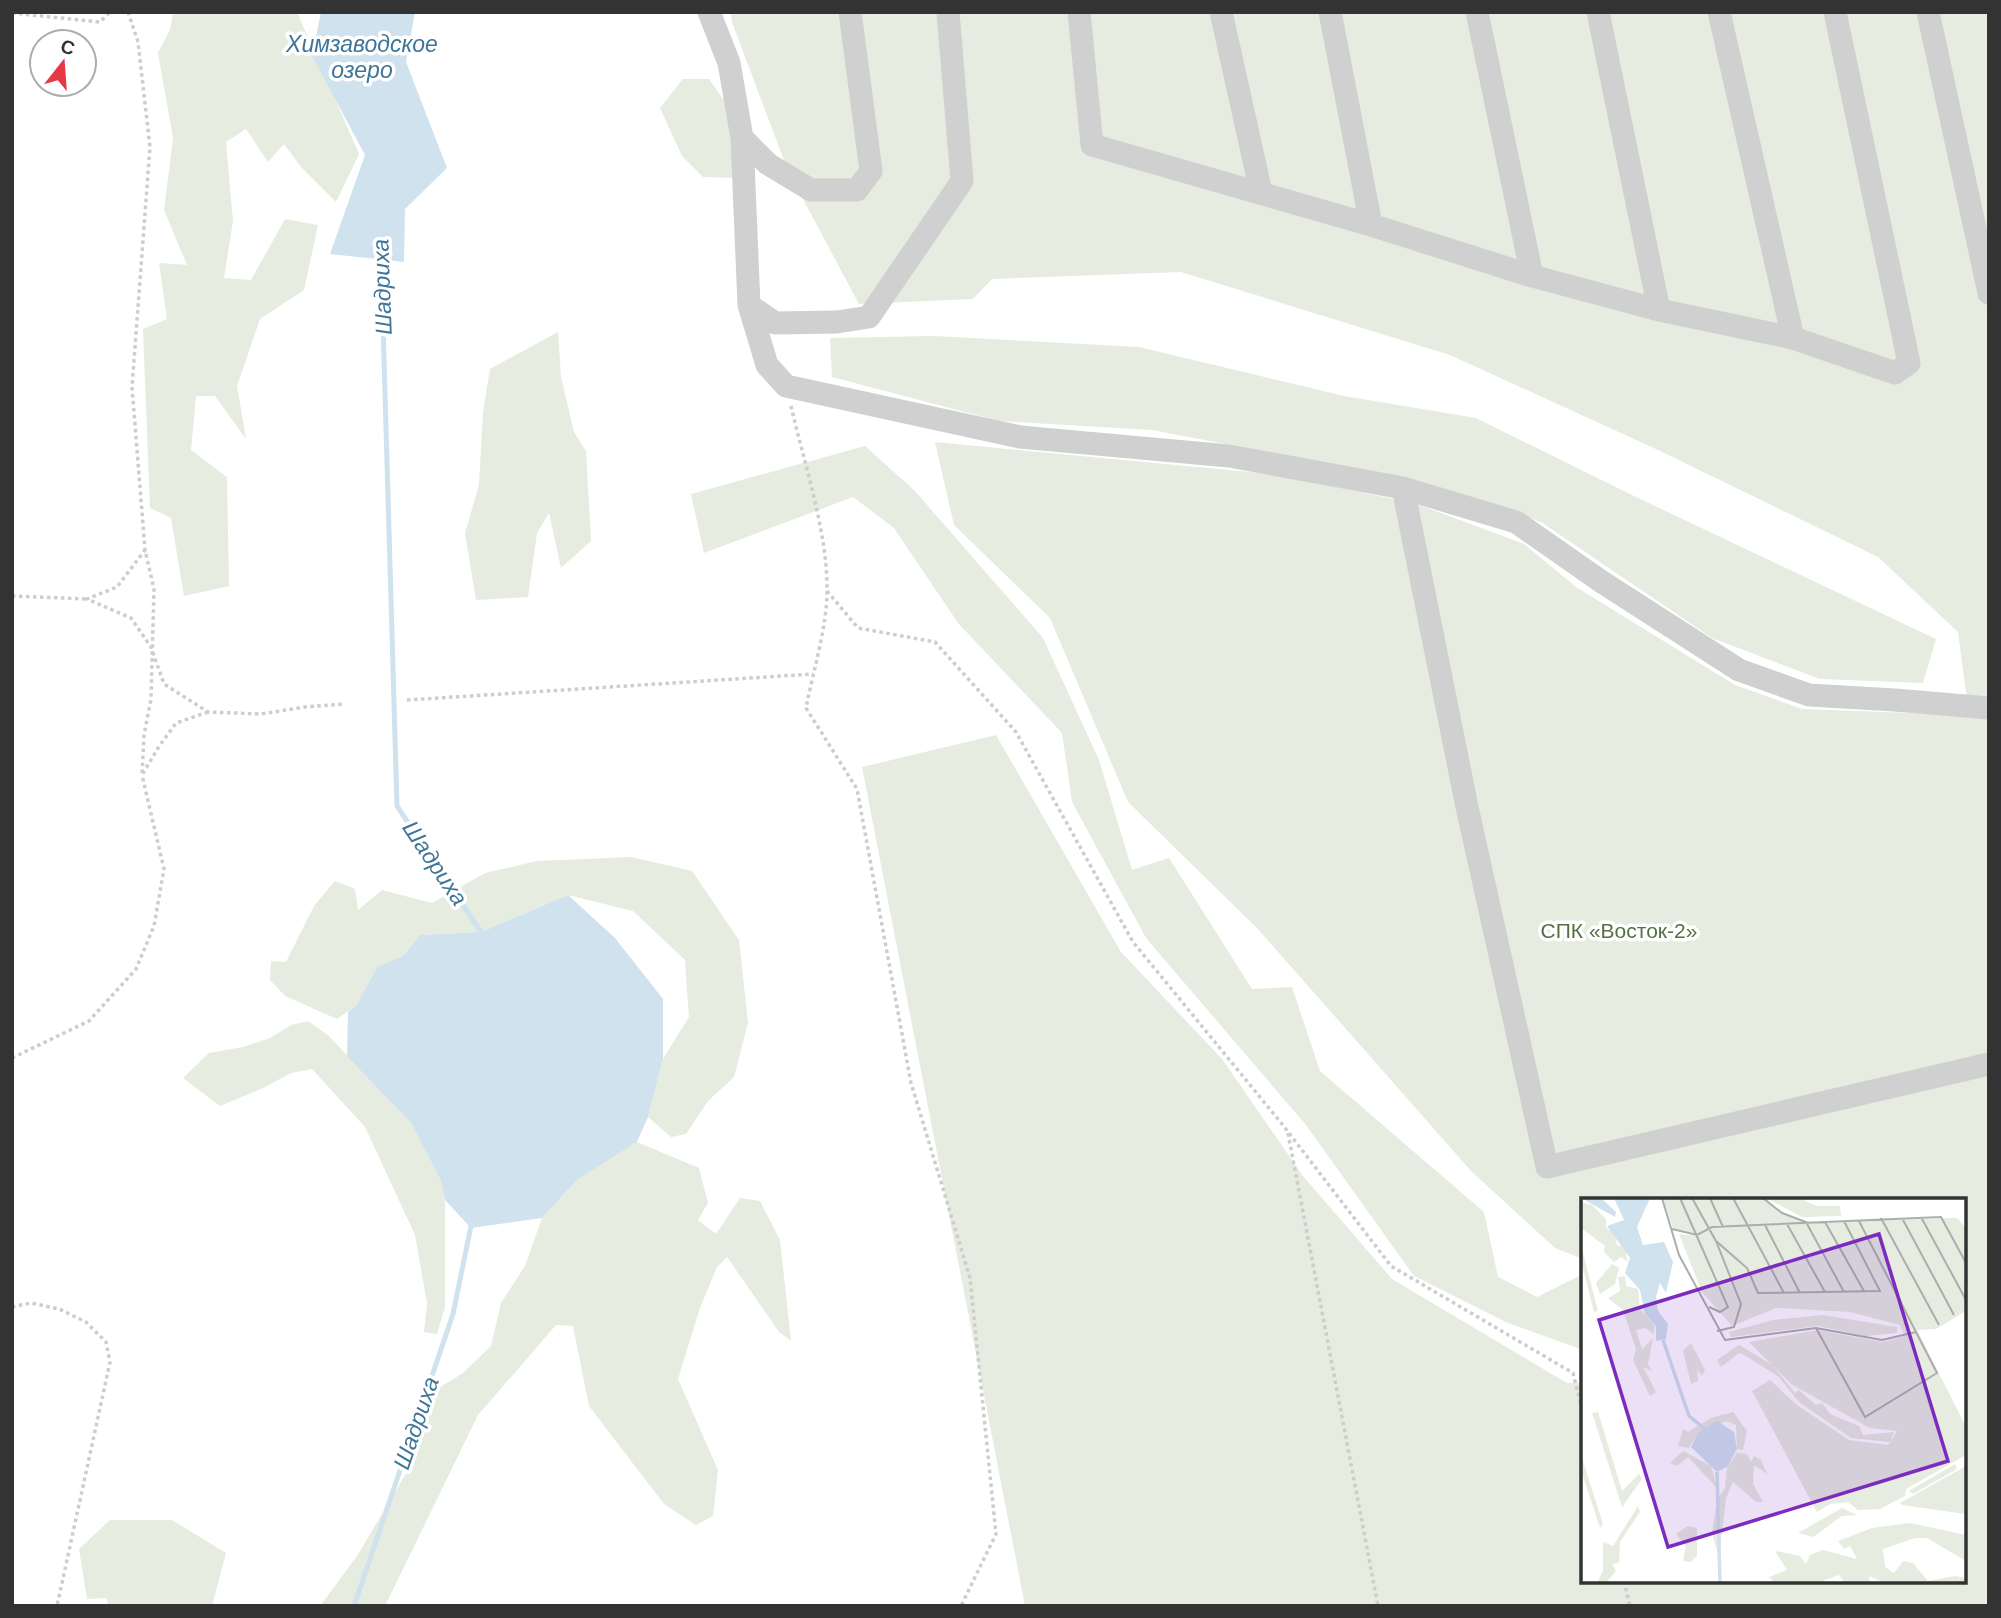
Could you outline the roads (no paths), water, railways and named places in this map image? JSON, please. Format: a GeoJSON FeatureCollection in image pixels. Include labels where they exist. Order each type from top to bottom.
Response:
{"type":"FeatureCollection","features":[{"type":"Feature","properties":{"kind":"street"},"geometry":{"type":"LineString","coordinates":[[709,12],[729,63],[742,138],[749,305],[767,366],[786,386],[1020,437],[1229,456],[1403,488],[1516,522],[1602,582],[1739,670],[1809,695],[1989,708]]}},
{"type":"Feature","properties":{"kind":"street"},"geometry":{"type":"LineString","coordinates":[[742,138],[768,164],[811,190],[857,190],[871,171],[850,12]]}},
{"type":"Feature","properties":{"kind":"street"},"geometry":{"type":"LineString","coordinates":[[749,305],[775,323],[837,322],[869,317],[900,273],[962,181],[948,12]]}},
{"type":"Feature","properties":{"kind":"street"},"geometry":{"type":"LineString","coordinates":[[1079,12],[1091,145],[1261,192],[1532,276],[1658,310],[1793,338],[1895,373],[1909,363],[1835,12]]}},
{"type":"Feature","properties":{"kind":"street"},"geometry":{"type":"LineString","coordinates":[[1222,12],[1261,192]]}},
{"type":"Feature","properties":{"kind":"street"},"geometry":{"type":"LineString","coordinates":[[1330,12],[1371,225]]}},
{"type":"Feature","properties":{"kind":"street"},"geometry":{"type":"LineString","coordinates":[[1477,12],[1532,276]]}},
{"type":"Feature","properties":{"kind":"street"},"geometry":{"type":"LineString","coordinates":[[1598,12],[1658,310]]}},
{"type":"Feature","properties":{"kind":"street"},"geometry":{"type":"LineString","coordinates":[[1719,12],[1793,338]]}},
{"type":"Feature","properties":{"kind":"street"},"geometry":{"type":"LineString","coordinates":[[1928,12],[1989,293]]}},
{"type":"Feature","properties":{"kind":"street"},"geometry":{"type":"LineString","coordinates":[[1403,488],[1467,807],[1547,1167],[1989,1065]]}},
{"type":"Feature","properties":{"kind":"water","name":"Химзаводское озеро"},"geometry":{"type":"Polygon","coordinates":[[[321,12],[415,12],[406,62],[447,168],[405,209],[404,262],[330,254],[365,155],[312,56],[321,12]]]}},
{"type":"Feature","properties":{"kind":"water"},"geometry":{"type":"Polygon","coordinates":[[[568,895],[615,938],[663,999],[663,1059],[648,1117],[637,1142],[577,1180],[542,1218],[471,1228],[445,1200],[440,1179],[411,1123],[347,1056],[348,1012],[356,1006],[377,967],[404,955],[420,935],[481,932],[568,895]]]}},
{"type":"Feature","properties":{"kind":"waterway","name":"Шадриха"},"geometry":{"type":"LineString","coordinates":[[381,255],[397,806],[482,937]]}},
{"type":"Feature","properties":{"kind":"waterway","name":"Шадриха"},"geometry":{"type":"LineString","coordinates":[[354,1606],[453,1314],[472,1221]]}},
{"type":"Feature","properties":{"kind":"park label","name":"СПК «Восток-2»"},"geometry":{"type":"Point","coordinates":[1619,930]}}]}
